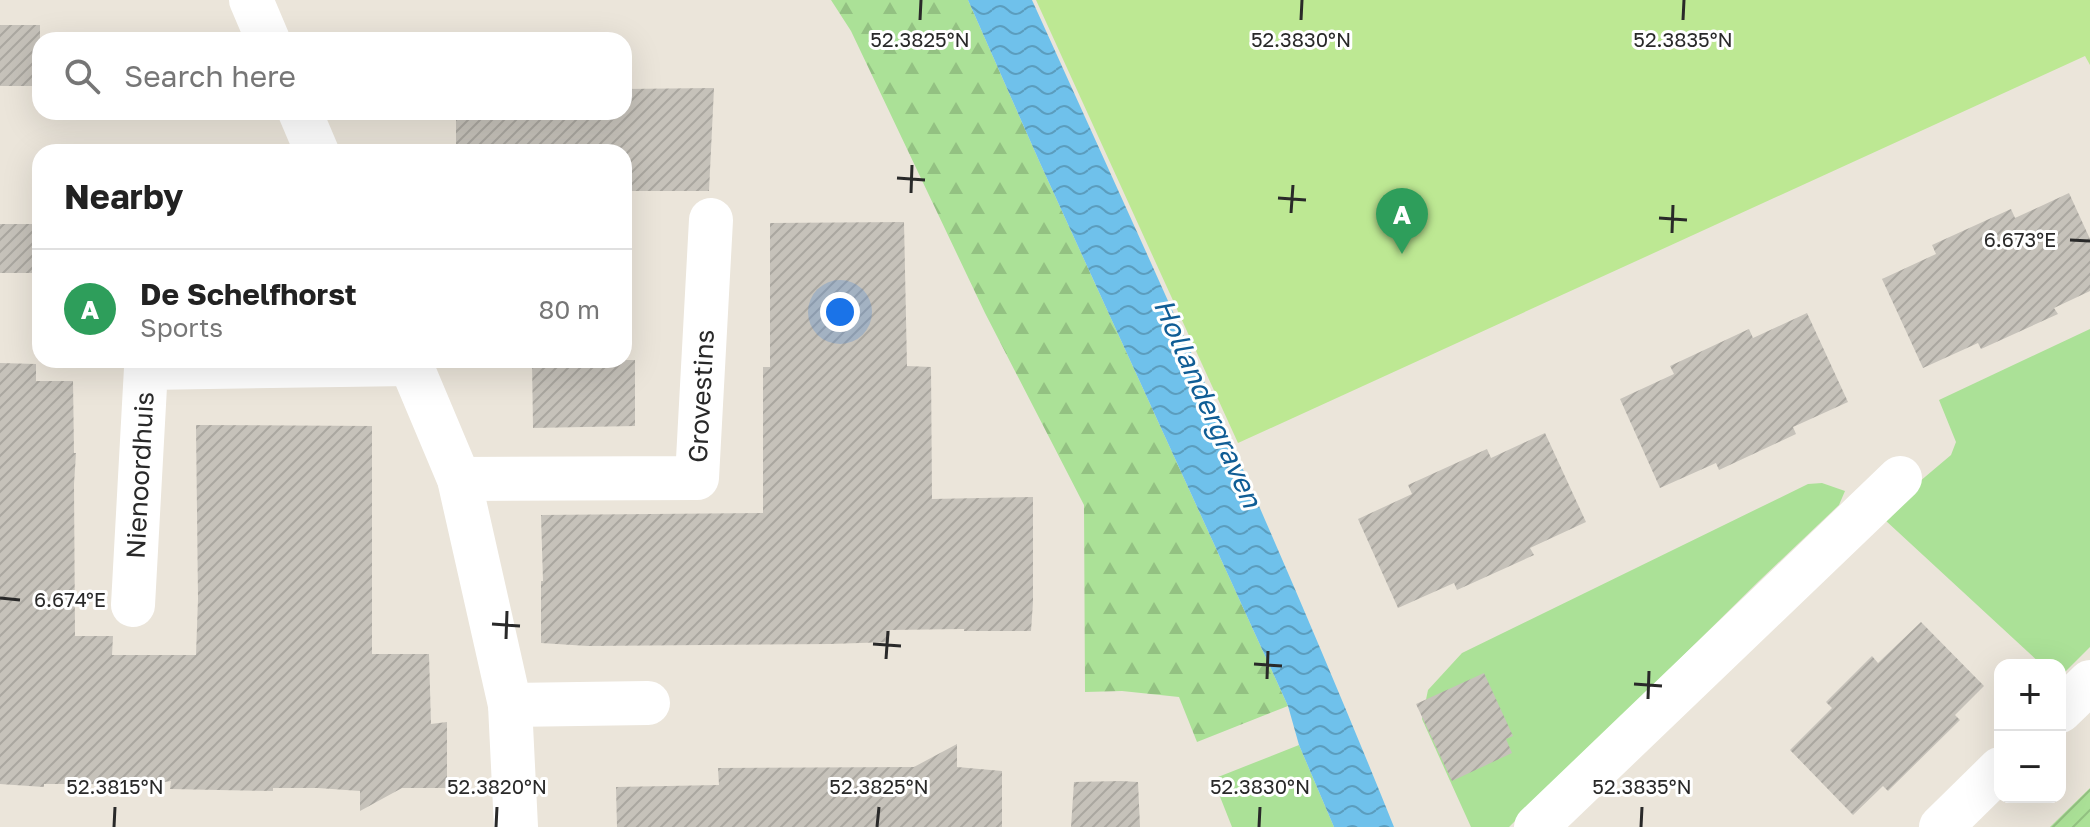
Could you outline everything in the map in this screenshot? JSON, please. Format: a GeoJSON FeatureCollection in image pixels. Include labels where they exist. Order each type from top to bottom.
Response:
{"type":"FeatureCollection","features":[{"type":"Feature","properties":{"kind":"street"},"geometry":{"type":"LineString","coordinates":[[251,0],[265,32]]}},
{"type":"Feature","properties":{"kind":"street"},"geometry":{"type":"LineString","coordinates":[[303,120],[314,144]]}},
{"type":"Feature","properties":{"kind":"street","name":"Grovestins"},"geometry":{"type":"LineString","coordinates":[[459,479],[697,478],[711,220]]}},
{"type":"Feature","properties":{"kind":"street","name":"Nienoordhuis"},"geometry":{"type":"LineString","coordinates":[[133,605],[146,368]]}},
{"type":"Feature","properties":{"kind":"street"},"geometry":{"type":"LineString","coordinates":[[412,368],[459,479],[510,705],[516,827]]}},
{"type":"Feature","properties":{"kind":"street"},"geometry":{"type":"LineString","coordinates":[[1536,827],[1900,478]]}},
{"type":"Feature","properties":{"kind":"street"},"geometry":{"type":"LineString","coordinates":[[2066,705],[2090,682]]}},
{"type":"Feature","properties":{"kind":"street"},"geometry":{"type":"LineString","coordinates":[[510,705],[648,703]]}},
{"type":"Feature","properties":{"kind":"street"},"geometry":{"type":"LineString","coordinates":[[1941,827],[1994,775]]}},
{"type":"Feature","properties":{"kind":"green space"},"geometry":{"type":"Polygon","coordinates":[[[831,0],[968,0],[1288,706],[1197,742],[1179,697],[1122,691],[1085,692],[1084,505],[985,313],[851,31],[831,0]]]}},
{"type":"Feature","properties":{"kind":"green space"},"geometry":{"type":"Polygon","coordinates":[[[1036,0],[2090,0],[2090,65],[2085,56],[1238,443],[1036,0]]]}},
{"type":"Feature","properties":{"kind":"green space"},"geometry":{"type":"Polygon","coordinates":[[[2090,329],[2090,647],[2066,671],[2066,659],[2036,659],[1885,520],[1906,493],[1951,455],[1956,442],[1939,400],[2090,329]]]}},
{"type":"Feature","properties":{"kind":"green space"},"geometry":{"type":"Polygon","coordinates":[[[1822,483],[1845,491],[1839,505],[1509,827],[1471,827],[1422,719],[1428,690],[1462,653],[1808,484],[1822,483]]]}},
{"type":"Feature","properties":{"kind":"green space"},"geometry":{"type":"Polygon","coordinates":[[[1299,745],[1334,827],[1232,827],[1213,779],[1299,745]]]}},
{"type":"Feature","properties":{"kind":"green space"},"geometry":{"type":"Polygon","coordinates":[[[2090,788],[2090,827],[2050,827],[2090,788]]]}},
{"type":"Feature","properties":{"kind":"water","name":"Hollandergraven"},"geometry":{"type":"Polygon","coordinates":[[[968,0],[1032,0],[1263,515],[1394,827],[1334,827],[1299,745],[1288,706],[968,0]]]}},
{"type":"Feature","properties":{"kind":"building"},"geometry":{"type":"Polygon","coordinates":[[[0,25],[40,25],[40,32],[32,32],[32,86],[0,86],[0,25]]]}},
{"type":"Feature","properties":{"kind":"building"},"geometry":{"type":"Polygon","coordinates":[[[714,88],[709,191],[632,191],[632,144],[456,144],[456,120],[632,120],[632,89],[714,88]]]}},
{"type":"Feature","properties":{"kind":"building"},"geometry":{"type":"Polygon","coordinates":[[[2069,193],[2090,239],[2090,291],[2054,308],[2058,314],[1981,349],[1978,343],[1923,368],[1882,279],[1936,254],[1932,245],[2011,209],[2015,218],[2069,193]]]}},
{"type":"Feature","properties":{"kind":"building"},"geometry":{"type":"Polygon","coordinates":[[[904,222],[907,366],[931,367],[932,499],[1033,497],[1031,631],[890,630],[889,642],[830,644],[588,646],[541,643],[541,515],[763,513],[763,367],[770,367],[770,223],[904,222]]]}},
{"type":"Feature","properties":{"kind":"building"},"geometry":{"type":"Polygon","coordinates":[[[0,224],[32,224],[32,273],[0,273],[0,224]]]}},
{"type":"Feature","properties":{"kind":"building"},"geometry":{"type":"Polygon","coordinates":[[[1807,313],[1848,402],[1793,427],[1796,434],[1719,470],[1716,463],[1660,488],[1620,399],[1674,374],[1670,366],[1749,329],[1753,338],[1807,313]]]}},
{"type":"Feature","properties":{"kind":"building"},"geometry":{"type":"Polygon","coordinates":[[[632,360],[635,360],[635,426],[533,428],[532,368],[632,368],[632,360]]]}},
{"type":"Feature","properties":{"kind":"building"},"geometry":{"type":"Polygon","coordinates":[[[0,363],[32,364],[32,368],[36,368],[36,381],[73,381],[76,453],[75,636],[113,636],[112,655],[196,655],[196,425],[372,426],[372,654],[429,654],[431,724],[447,722],[447,788],[402,788],[360,811],[360,791],[318,788],[273,788],[273,791],[170,789],[171,781],[138,786],[0,784],[0,363]]]}},
{"type":"Feature","properties":{"kind":"building"},"geometry":{"type":"Polygon","coordinates":[[[1545,433],[1586,522],[1530,548],[1534,555],[1457,590],[1454,583],[1398,608],[1358,519],[1412,494],[1408,485],[1487,449],[1491,458],[1545,433]]]}},
{"type":"Feature","properties":{"kind":"building"},"geometry":{"type":"Polygon","coordinates":[[[1921,622],[1984,686],[1955,715],[1960,720],[1888,791],[1883,786],[1853,815],[1790,750],[1832,708],[1826,702],[1872,656],[1878,663],[1921,622]]]}},
{"type":"Feature","properties":{"kind":"building"},"geometry":{"type":"Polygon","coordinates":[[[1484,673],[1513,736],[1506,739],[1512,753],[1452,781],[1416,704],[1484,673]]]}},
{"type":"Feature","properties":{"kind":"building"},"geometry":{"type":"Polygon","coordinates":[[[957,744],[957,767],[1002,771],[1002,827],[617,827],[616,787],[719,785],[718,768],[914,767],[957,744]]]}},
{"type":"Feature","properties":{"kind":"building"},"geometry":{"type":"Polygon","coordinates":[[[1074,782],[1138,782],[1140,827],[1071,827],[1074,782]]]}},
{"type":"Feature","properties":{"kind":"place","name":"De Schelfhorst"},"geometry":{"type":"Point","coordinates":[1402,254]}}]}
